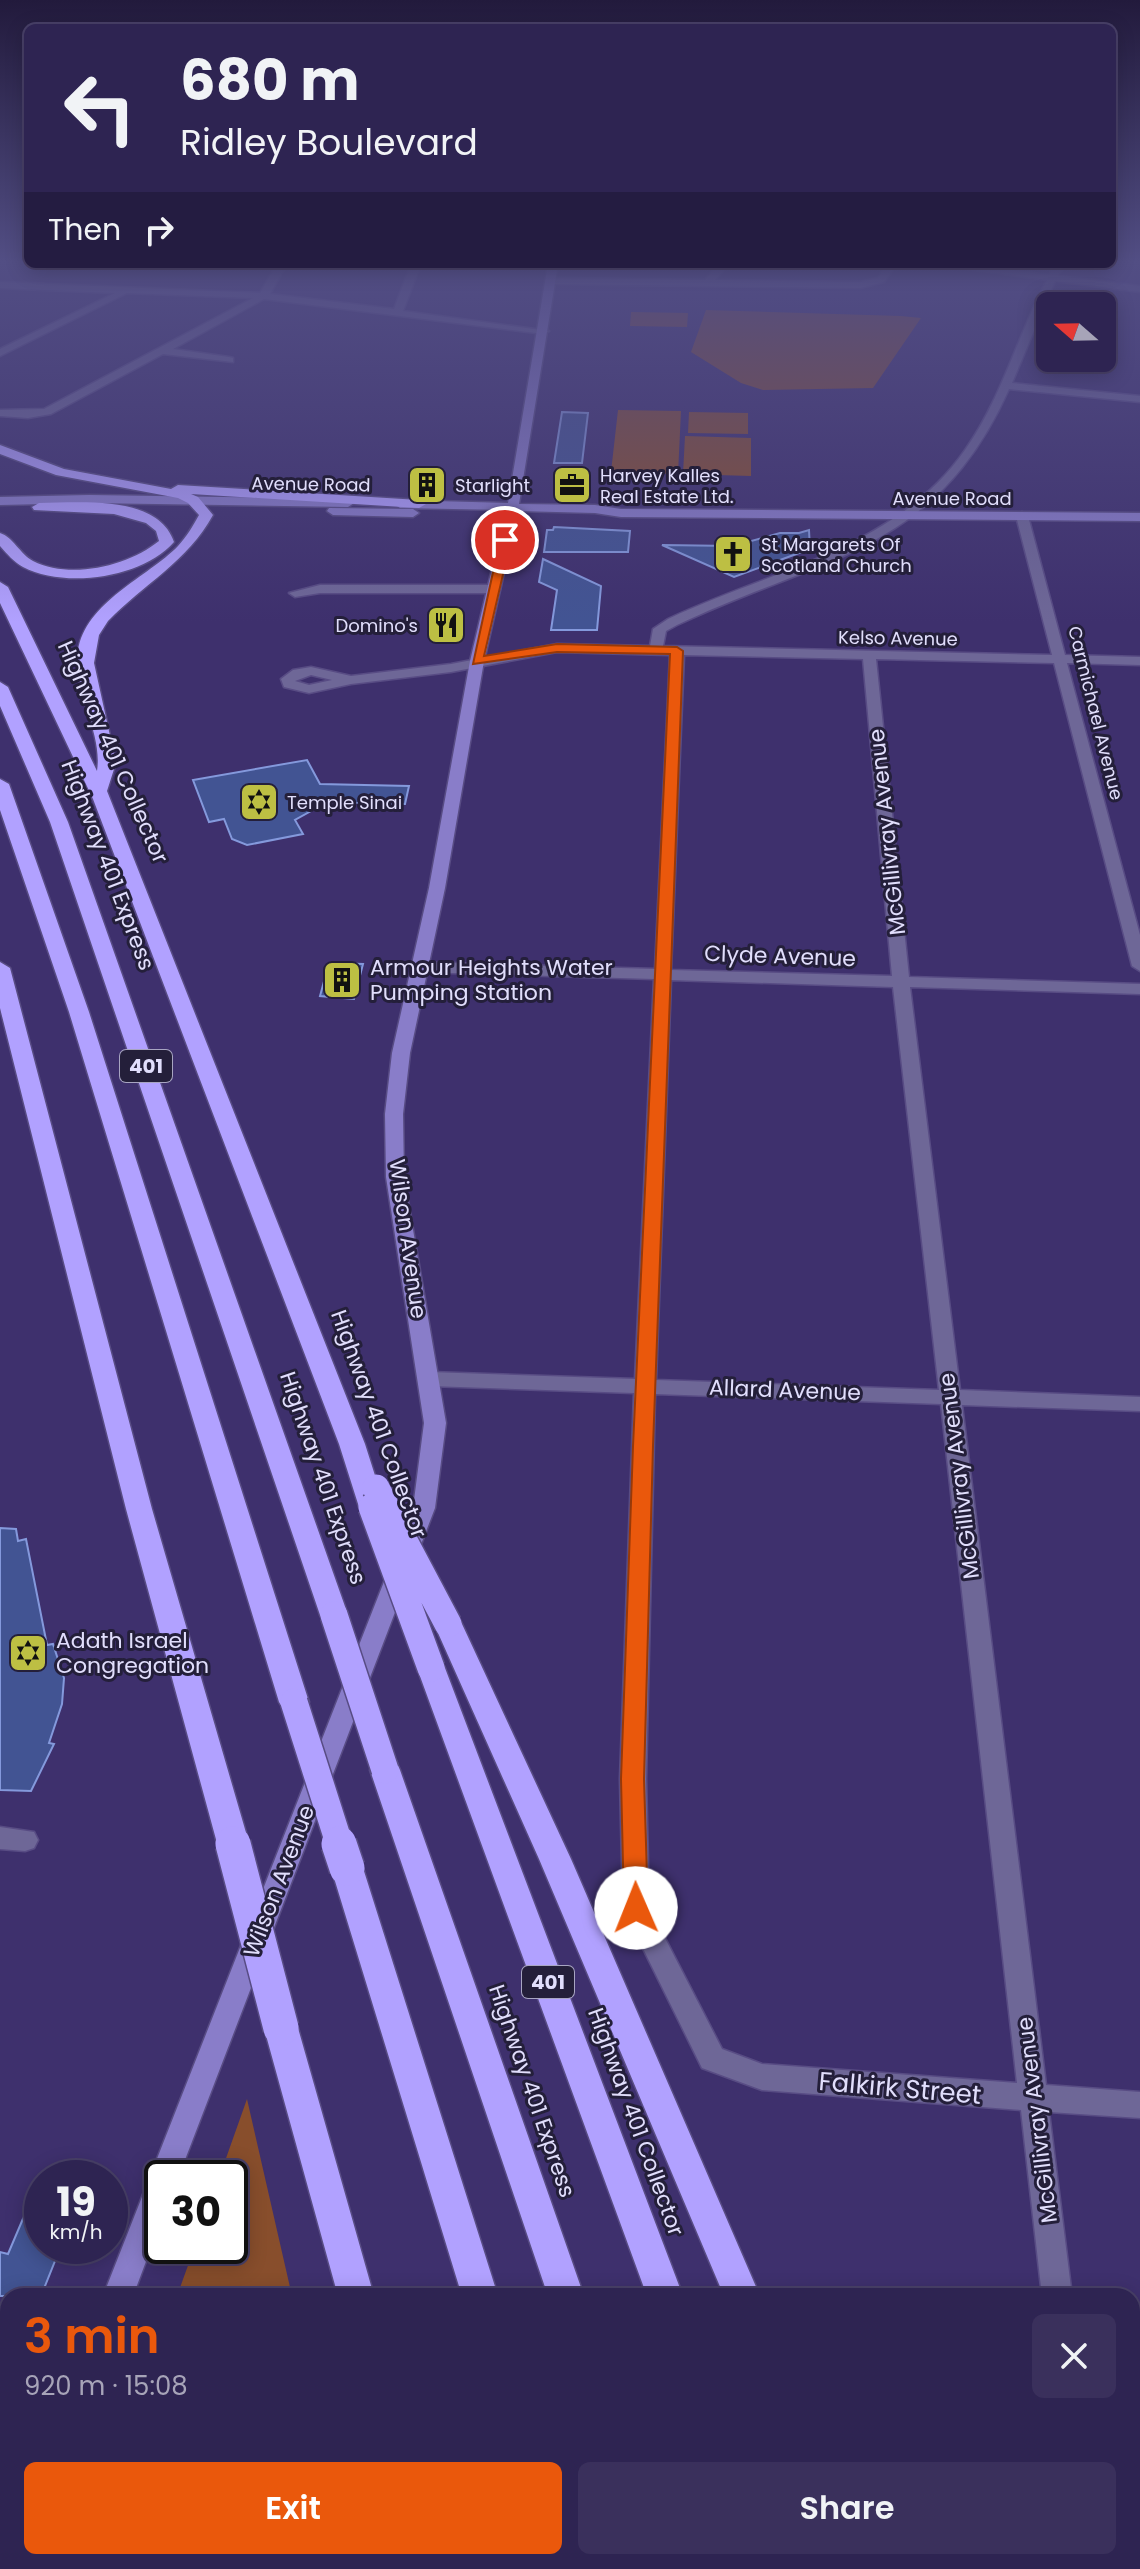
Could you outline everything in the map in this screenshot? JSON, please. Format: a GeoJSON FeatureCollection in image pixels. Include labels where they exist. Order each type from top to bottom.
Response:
{"type":"FeatureCollection","features":[{"type":"Feature","properties":{"kind":"highway"},"geometry":{"type":"LineString","coordinates":[[0,449],[61,472],[171,492],[198,504],[206,515],[194,539],[109,612],[89,637],[87,681],[107,766],[98,792]]}},
{"type":"Feature","properties":{"kind":"highway"},"geometry":{"type":"LineString","coordinates":[[135,486],[419,504]]}},
{"type":"Feature","properties":{"kind":"highway"},"geometry":{"type":"LineString","coordinates":[[0,537],[16,556],[34,567],[79,572],[108,570],[139,562],[158,552],[167,542],[167,532],[161,523],[143,516],[115,510],[39,507]]}},
{"type":"Feature","properties":{"kind":"highway","name":"Highway 401 Collector"},"geometry":{"type":"LineString","coordinates":[[0,587],[98,792],[374,1497],[431,1668],[662,2288]]}},
{"type":"Feature","properties":{"kind":"highway","name":"Highway 401 Express"},"geometry":{"type":"LineString","coordinates":[[0,687],[64,837],[154,1089],[563,2288]]}},
{"type":"Feature","properties":{"kind":"highway","name":"401"},"geometry":{"type":"LineString","coordinates":[[0,784],[83,1026],[478,2288]]}},
{"type":"Feature","properties":{"kind":"highway"},"geometry":{"type":"LineString","coordinates":[[0,968],[139,1509],[354,2288]]}},
{"type":"Feature","properties":{"kind":"highway"},"geometry":{"type":"LineString","coordinates":[[374,1497],[448,1624],[555,1859],[739,2288]]}},
{"type":"Feature","properties":{"kind":"main road","name":"Wilson Avenue"},"geometry":{"type":"LineString","coordinates":[[169,2160],[424,1508],[435,1423],[395,1177],[396,1098],[401,1053],[437,888],[477,661],[512,511],[535,382]]}},
{"type":"Feature","properties":{"kind":"main road","name":"Avenue Road"},"geometry":{"type":"LineString","coordinates":[[4,505],[198,504],[512,511]]}},
{"type":"Feature","properties":{"kind":"main road","name":"Avenue Road"},"geometry":{"type":"LineString","coordinates":[[4,505],[419,504],[594,517],[621,513],[1140,517]]}},
{"type":"Feature","properties":{"kind":"main road","name":"Wilson Avenue"},"geometry":{"type":"LineString","coordinates":[[121,2288],[144,2227]]}},
{"type":"Feature","properties":{"kind":"street"},"geometry":{"type":"LineString","coordinates":[[0,413],[28,415],[47,412],[104,382]]}},
{"type":"Feature","properties":{"kind":"street"},"geometry":{"type":"LineString","coordinates":[[656,650],[660,629],[679,618],[827,559],[917,507],[969,454],[1005,382]]}},
{"type":"Feature","properties":{"kind":"street"},"geometry":{"type":"LineString","coordinates":[[1004,385],[1140,399]]}},
{"type":"Feature","properties":{"kind":"street","name":"Carmichael Avenue"},"geometry":{"type":"LineString","coordinates":[[1022,516],[1140,966]]}},
{"type":"Feature","properties":{"kind":"street"},"geometry":{"type":"LineString","coordinates":[[295,593],[320,589],[494,589]]}},
{"type":"Feature","properties":{"kind":"street","name":"Kelso Avenue"},"geometry":{"type":"LineString","coordinates":[[351,680],[451,668],[557,648],[1140,661]]}},
{"type":"Feature","properties":{"kind":"street"},"geometry":{"type":"LineString","coordinates":[[645,1385],[677,651]]}},
{"type":"Feature","properties":{"kind":"street","name":"McGillivray Avenue"},"geometry":{"type":"LineString","coordinates":[[869,656],[949,1397],[1056,2288]]}},
{"type":"Feature","properties":{"kind":"street","name":"Clyde Avenue"},"geometry":{"type":"LineString","coordinates":[[419,967],[1140,989]]}},
{"type":"Feature","properties":{"kind":"street","name":"Allard Avenue"},"geometry":{"type":"LineString","coordinates":[[430,1379],[1140,1404]]}},
{"type":"Feature","properties":{"kind":"street","name":"Falkirk Street"},"geometry":{"type":"LineString","coordinates":[[645,1385],[633,1779],[636,1908],[712,2059],[762,2077],[1140,2105]]}},
{"type":"Feature","properties":{"kind":"shaded area"},"geometry":{"type":"Polygon","coordinates":[[[877,382],[873,388],[763,390],[741,383],[877,382]]]}},
{"type":"Feature","properties":{"kind":"shaded area"},"geometry":{"type":"Polygon","coordinates":[[[618,410],[681,411],[678,474],[611,472],[618,410]]]}},
{"type":"Feature","properties":{"kind":"shaded area"},"geometry":{"type":"Polygon","coordinates":[[[689,412],[748,413],[748,434],[688,433],[689,412]]]}},
{"type":"Feature","properties":{"kind":"shaded area"},"geometry":{"type":"Polygon","coordinates":[[[685,436],[751,438],[751,476],[683,474],[685,436]]]}},
{"type":"Feature","properties":{"kind":"shaded area"},"geometry":{"type":"Polygon","coordinates":[[[247,2099],[290,2288],[180,2288],[189,2264],[248,2264],[248,2160],[225,2160],[247,2099]]]}},
{"type":"Feature","properties":{"kind":"building"},"geometry":{"type":"Polygon","coordinates":[[[562,412],[588,413],[582,463],[554,463],[562,412]]]}},
{"type":"Feature","properties":{"kind":"building"},"geometry":{"type":"Polygon","coordinates":[[[554,527],[630,531],[628,552],[544,552],[547,530],[554,527]]]}},
{"type":"Feature","properties":{"kind":"building","name":"St Margarets Of Scotland Church"},"geometry":{"type":"Polygon","coordinates":[[[809,530],[810,549],[734,577],[662,545],[733,546],[780,533],[809,530]]]}},
{"type":"Feature","properties":{"kind":"building"},"geometry":{"type":"Polygon","coordinates":[[[543,559],[601,586],[597,630],[551,630],[557,590],[539,582],[543,559]]]}},
{"type":"Feature","properties":{"kind":"building","name":"Temple Sinai"},"geometry":{"type":"Polygon","coordinates":[[[307,760],[320,784],[409,786],[405,804],[319,802],[295,820],[303,834],[247,845],[232,839],[224,819],[209,822],[193,780],[307,760]]]}},
{"type":"Feature","properties":{"kind":"building","name":"Armour Heights Water Pumping Station"},"geometry":{"type":"Polygon","coordinates":[[[329,963],[363,964],[354,999],[320,996],[329,963]]]}},
{"type":"Feature","properties":{"kind":"building","name":"Adath Israel Congregation"},"geometry":{"type":"Polygon","coordinates":[[[0,1528],[16,1529],[18,1541],[26,1539],[47,1645],[53,1644],[64,1678],[62,1704],[49,1743],[54,1744],[31,1791],[0,1790],[0,1528]]]}},
{"type":"Feature","properties":{"kind":"building"},"geometry":{"type":"Polygon","coordinates":[[[24,2216],[24,2264],[54,2264],[44,2288],[0,2288],[0,2252],[8,2254],[24,2216]]]}},
{"type":"Feature","properties":{"kind":"place","name":"Starlight"},"geometry":{"type":"Point","coordinates":[427,485]}},
{"type":"Feature","properties":{"kind":"place","name":"Harvey Kalles Real Estate Ltd."},"geometry":{"type":"Point","coordinates":[572,485]}},
{"type":"Feature","properties":{"kind":"place","name":"St Margarets Of Scotland Church"},"geometry":{"type":"Point","coordinates":[733,554]}},
{"type":"Feature","properties":{"kind":"place","name":"Domino's"},"geometry":{"type":"Point","coordinates":[446,625]}},
{"type":"Feature","properties":{"kind":"place","name":"Temple Sinai"},"geometry":{"type":"Point","coordinates":[259,802]}},
{"type":"Feature","properties":{"kind":"place","name":"Armour Heights Water Pumping Station"},"geometry":{"type":"Point","coordinates":[342,980]}},
{"type":"Feature","properties":{"kind":"place","name":"Adath Israel Congregation"},"geometry":{"type":"Point","coordinates":[28,1653]}},
{"type":"Feature","properties":{"kind":"route"},"geometry":{"type":"LineString","coordinates":[[505,540],[477,661],[557,648],[677,651],[643,1446],[633,1779],[636,1908]]}}]}
